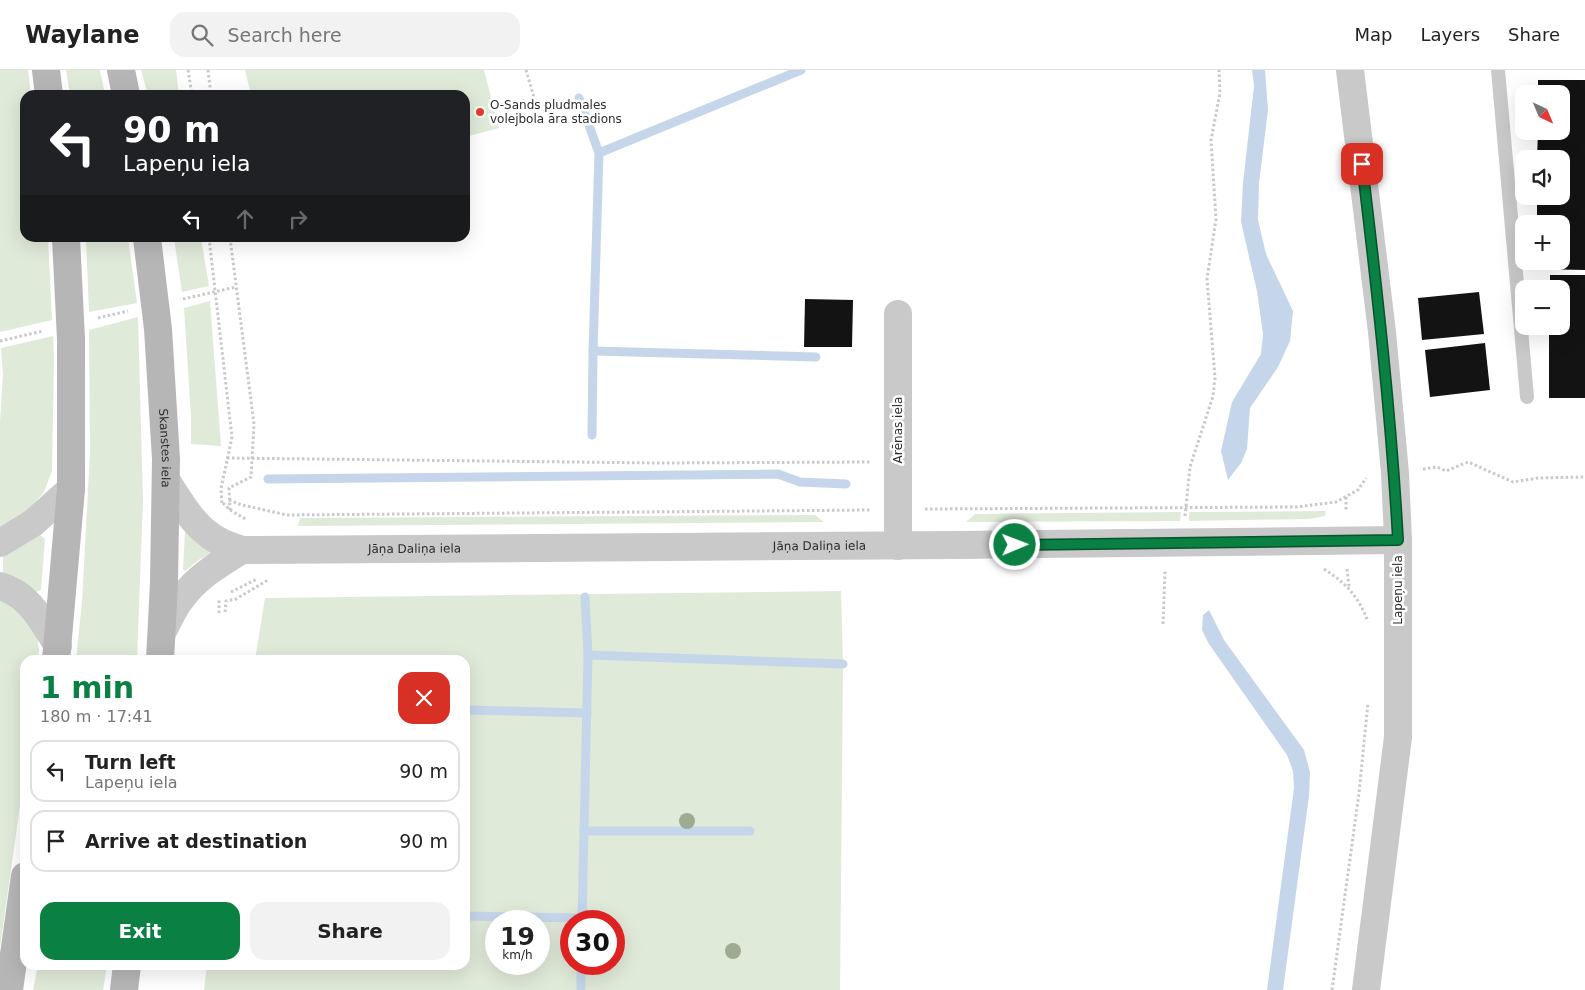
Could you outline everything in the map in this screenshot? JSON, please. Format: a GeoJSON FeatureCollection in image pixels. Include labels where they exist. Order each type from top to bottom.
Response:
{"type":"FeatureCollection","features":[{"type":"Feature","properties":{"kind":"main road"},"geometry":{"type":"LineString","coordinates":[[46,70],[48,90]]}},
{"type":"Feature","properties":{"kind":"main road"},"geometry":{"type":"LineString","coordinates":[[121,70],[125,90]]}},
{"type":"Feature","properties":{"kind":"main road"},"geometry":{"type":"LineString","coordinates":[[57,653],[70,489],[70,324],[66,242]]}},
{"type":"Feature","properties":{"kind":"main road","name":"Skanstes iela"},"geometry":{"type":"LineString","coordinates":[[148,242],[156,305],[166,459],[160,655]]}},
{"type":"Feature","properties":{"kind":"main road"},"geometry":{"type":"LineString","coordinates":[[9,990],[20,912]]}},
{"type":"Feature","properties":{"kind":"main road"},"geometry":{"type":"LineString","coordinates":[[124,990],[126,970]]}},
{"type":"Feature","properties":{"kind":"street","name":"Lapeņu iela"},"geometry":{"type":"LineString","coordinates":[[1350,70],[1382,332],[1398,540],[1398,737],[1366,990]]}},
{"type":"Feature","properties":{"kind":"street","name":"Arēnas iela"},"geometry":{"type":"LineString","coordinates":[[898,314],[898,546]]}},
{"type":"Feature","properties":{"kind":"street","name":"Jāņa Daliņa iela"},"geometry":{"type":"LineString","coordinates":[[166,480],[185,508],[207,534],[220,542],[242,550],[898,546],[1398,540]]}},
{"type":"Feature","properties":{"kind":"street"},"geometry":{"type":"LineString","coordinates":[[0,543],[33,524],[70,489]]}},
{"type":"Feature","properties":{"kind":"street"},"geometry":{"type":"LineString","coordinates":[[162,633],[180,600],[192,586],[206,573],[242,550]]}},
{"type":"Feature","properties":{"kind":"street"},"geometry":{"type":"LineString","coordinates":[[0,586],[12,590],[33,608],[57,653]]}},
{"type":"Feature","properties":{"kind":"lane"},"geometry":{"type":"LineString","coordinates":[[1498,70],[1527,398]]}},
{"type":"Feature","properties":{"kind":"path"},"geometry":{"type":"LineString","coordinates":[[188,70],[191,90]]}},
{"type":"Feature","properties":{"kind":"path"},"geometry":{"type":"LineString","coordinates":[[208,70],[210,90]]}},
{"type":"Feature","properties":{"kind":"path"},"geometry":{"type":"LineString","coordinates":[[526,70],[538,111]]}},
{"type":"Feature","properties":{"kind":"path"},"geometry":{"type":"LineString","coordinates":[[1185,524],[1190,467],[1213,396],[1215,378],[1206,279],[1216,219],[1211,140],[1220,93],[1219,70]]}},
{"type":"Feature","properties":{"kind":"path"},"geometry":{"type":"LineString","coordinates":[[209,242],[232,437],[221,489]]}},
{"type":"Feature","properties":{"kind":"path"},"geometry":{"type":"LineString","coordinates":[[230,242],[254,424],[251,477],[229,488],[230,515]]}},
{"type":"Feature","properties":{"kind":"path"},"geometry":{"type":"LineString","coordinates":[[0,341],[236,287]]}},
{"type":"Feature","properties":{"kind":"path"},"geometry":{"type":"LineString","coordinates":[[227,458],[658,463],[871,462]]}},
{"type":"Feature","properties":{"kind":"path"},"geometry":{"type":"LineString","coordinates":[[229,500],[242,505],[287,515],[1296,507],[1336,502],[1358,490],[1371,473],[1394,473],[1436,467],[1446,471],[1468,462],[1513,482],[1538,478],[1585,476]]}},
{"type":"Feature","properties":{"kind":"path"},"geometry":{"type":"LineString","coordinates":[[1346,497],[1346,515]]}},
{"type":"Feature","properties":{"kind":"path"},"geometry":{"type":"LineString","coordinates":[[1347,561],[1349,588]]}},
{"type":"Feature","properties":{"kind":"path"},"geometry":{"type":"LineString","coordinates":[[1163,624],[1165,567]]}},
{"type":"Feature","properties":{"kind":"path"},"geometry":{"type":"LineString","coordinates":[[1317,568],[1324,570],[1349,588],[1363,609],[1368,624]]}},
{"type":"Feature","properties":{"kind":"path"},"geometry":{"type":"LineString","coordinates":[[226,612],[226,602],[236,600],[268,580],[275,578]]}},
{"type":"Feature","properties":{"kind":"path"},"geometry":{"type":"LineString","coordinates":[[1332,990],[1359,793],[1368,698]]}},
{"type":"Feature","properties":{"kind":"green space"},"geometry":{"type":"Polygon","coordinates":[[[0,70],[28,70],[30,90],[20,90],[20,242],[48,242],[52,320],[0,332],[0,70]]]}},
{"type":"Feature","properties":{"kind":"green space"},"geometry":{"type":"Polygon","coordinates":[[[66,70],[100,70],[104,90],[69,90],[66,70]]]}},
{"type":"Feature","properties":{"kind":"green space"},"geometry":{"type":"Polygon","coordinates":[[[141,70],[176,70],[178,90],[147,90],[141,70]]]}},
{"type":"Feature","properties":{"kind":"green space","name":"O-Sands pludmales volejbola āra stadions"},"geometry":{"type":"Polygon","coordinates":[[[245,70],[484,70],[499,128],[470,136],[470,90],[250,90],[245,70]]]}},
{"type":"Feature","properties":{"kind":"green space"},"geometry":{"type":"Polygon","coordinates":[[[86,242],[129,242],[137,303],[89,312],[86,242]]]}},
{"type":"Feature","properties":{"kind":"green space"},"geometry":{"type":"Polygon","coordinates":[[[175,242],[202,242],[209,286],[182,292],[175,242]]]}},
{"type":"Feature","properties":{"kind":"green space"},"geometry":{"type":"Polygon","coordinates":[[[210,301],[221,446],[191,444],[184,308],[210,301]]]}},
{"type":"Feature","properties":{"kind":"green space"},"geometry":{"type":"Polygon","coordinates":[[[138,317],[143,500],[137,655],[77,655],[82,602],[90,453],[89,330],[138,317]]]}},
{"type":"Feature","properties":{"kind":"green space"},"geometry":{"type":"Polygon","coordinates":[[[53,336],[52,471],[44,492],[26,513],[0,529],[0,422],[3,374],[1,348],[53,336]]]}},
{"type":"Feature","properties":{"kind":"green space"},"geometry":{"type":"Polygon","coordinates":[[[1326,511],[1325,516],[1309,519],[1189,521],[1189,512],[1326,511]]]}},
{"type":"Feature","properties":{"kind":"green space"},"geometry":{"type":"Polygon","coordinates":[[[1181,512],[1180,521],[966,522],[975,514],[1181,512]]]}},
{"type":"Feature","properties":{"kind":"green space"},"geometry":{"type":"Polygon","coordinates":[[[815,515],[824,522],[298,526],[300,518],[815,515]]]}},
{"type":"Feature","properties":{"kind":"green space"},"geometry":{"type":"Polygon","coordinates":[[[185,531],[215,552],[200,559],[185,571],[183,569],[185,531]]]}},
{"type":"Feature","properties":{"kind":"green space"},"geometry":{"type":"Polygon","coordinates":[[[39,534],[45,539],[41,590],[36,592],[17,578],[3,572],[3,554],[39,534]]]}},
{"type":"Feature","properties":{"kind":"green space"},"geometry":{"type":"Polygon","coordinates":[[[841,591],[843,664],[840,990],[204,990],[206,970],[470,970],[470,655],[256,655],[265,598],[841,591]]]}},
{"type":"Feature","properties":{"kind":"green space"},"geometry":{"type":"Polygon","coordinates":[[[0,597],[14,605],[37,636],[39,650],[38,655],[20,655],[20,806],[0,947],[0,597]]]}},
{"type":"Feature","properties":{"kind":"green space"},"geometry":{"type":"Polygon","coordinates":[[[37,970],[106,970],[103,990],[33,990],[37,970]]]}},
{"type":"Feature","properties":{"kind":"water"},"geometry":{"type":"Polygon","coordinates":[[[1252,70],[1265,70],[1268,110],[1259,183],[1258,220],[1266,254],[1293,311],[1290,341],[1278,367],[1250,408],[1247,449],[1241,463],[1228,480],[1221,451],[1232,402],[1261,354],[1263,334],[1257,291],[1241,222],[1243,183],[1254,86],[1252,70]]]}},
{"type":"Feature","properties":{"kind":"water"},"geometry":{"type":"Polygon","coordinates":[[[1209,610],[1224,640],[1304,750],[1310,772],[1309,796],[1283,990],[1267,990],[1294,788],[1293,771],[1287,755],[1209,644],[1202,630],[1203,615],[1209,610]]]}},
{"type":"Feature","properties":{"kind":"building"},"geometry":{"type":"Polygon","coordinates":[[[1538,80],[1585,80],[1585,270],[1570,270],[1570,215],[1537,215],[1537,205],[1570,205],[1570,150],[1537,150],[1538,140],[1570,140],[1570,85],[1538,85],[1538,80]]]}},
{"type":"Feature","properties":{"kind":"building"},"geometry":{"type":"Polygon","coordinates":[[[1550,275],[1585,275],[1585,398],[1549,398],[1549,335],[1570,335],[1570,280],[1550,280],[1550,275]]]}},
{"type":"Feature","properties":{"kind":"building"},"geometry":{"type":"Polygon","coordinates":[[[1479,292],[1484,334],[1422,340],[1418,298],[1479,292]]]}},
{"type":"Feature","properties":{"kind":"building"},"geometry":{"type":"Polygon","coordinates":[[[805,299],[853,300],[852,347],[804,347],[805,299]]]}},
{"type":"Feature","properties":{"kind":"building"},"geometry":{"type":"Polygon","coordinates":[[[1485,343],[1490,390],[1430,397],[1425,350],[1485,343]]]}},
{"type":"Feature","properties":{"kind":"waterway"},"geometry":{"type":"LineString","coordinates":[[599,153],[801,70]]}},
{"type":"Feature","properties":{"kind":"waterway"},"geometry":{"type":"LineString","coordinates":[[579,98],[599,153],[592,435]]}},
{"type":"Feature","properties":{"kind":"waterway"},"geometry":{"type":"LineString","coordinates":[[593,351],[816,357]]}},
{"type":"Feature","properties":{"kind":"waterway"},"geometry":{"type":"LineString","coordinates":[[268,479],[778,474],[800,482],[846,484]]}},
{"type":"Feature","properties":{"kind":"waterway"},"geometry":{"type":"LineString","coordinates":[[582,910],[588,655],[585,597]]}},
{"type":"Feature","properties":{"kind":"waterway"},"geometry":{"type":"LineString","coordinates":[[588,655],[843,664]]}},
{"type":"Feature","properties":{"kind":"waterway"},"geometry":{"type":"LineString","coordinates":[[470,710],[587,713]]}},
{"type":"Feature","properties":{"kind":"waterway"},"geometry":{"type":"LineString","coordinates":[[584,831],[750,831]]}},
{"type":"Feature","properties":{"kind":"waterway"},"geometry":{"type":"LineString","coordinates":[[470,916],[560,918]]}},
{"type":"Feature","properties":{"kind":"waterway"},"geometry":{"type":"LineString","coordinates":[[581,975],[581,990]]}},
{"type":"Feature","properties":{"kind":"place","name":"O-Sands pludmales volejbola āra stadions"},"geometry":{"type":"Point","coordinates":[480,112]}},
{"type":"Feature","properties":{"kind":"route"},"geometry":{"type":"LineString","coordinates":[[1015,545],[1398,540],[1382,332],[1362,164]]}}]}
